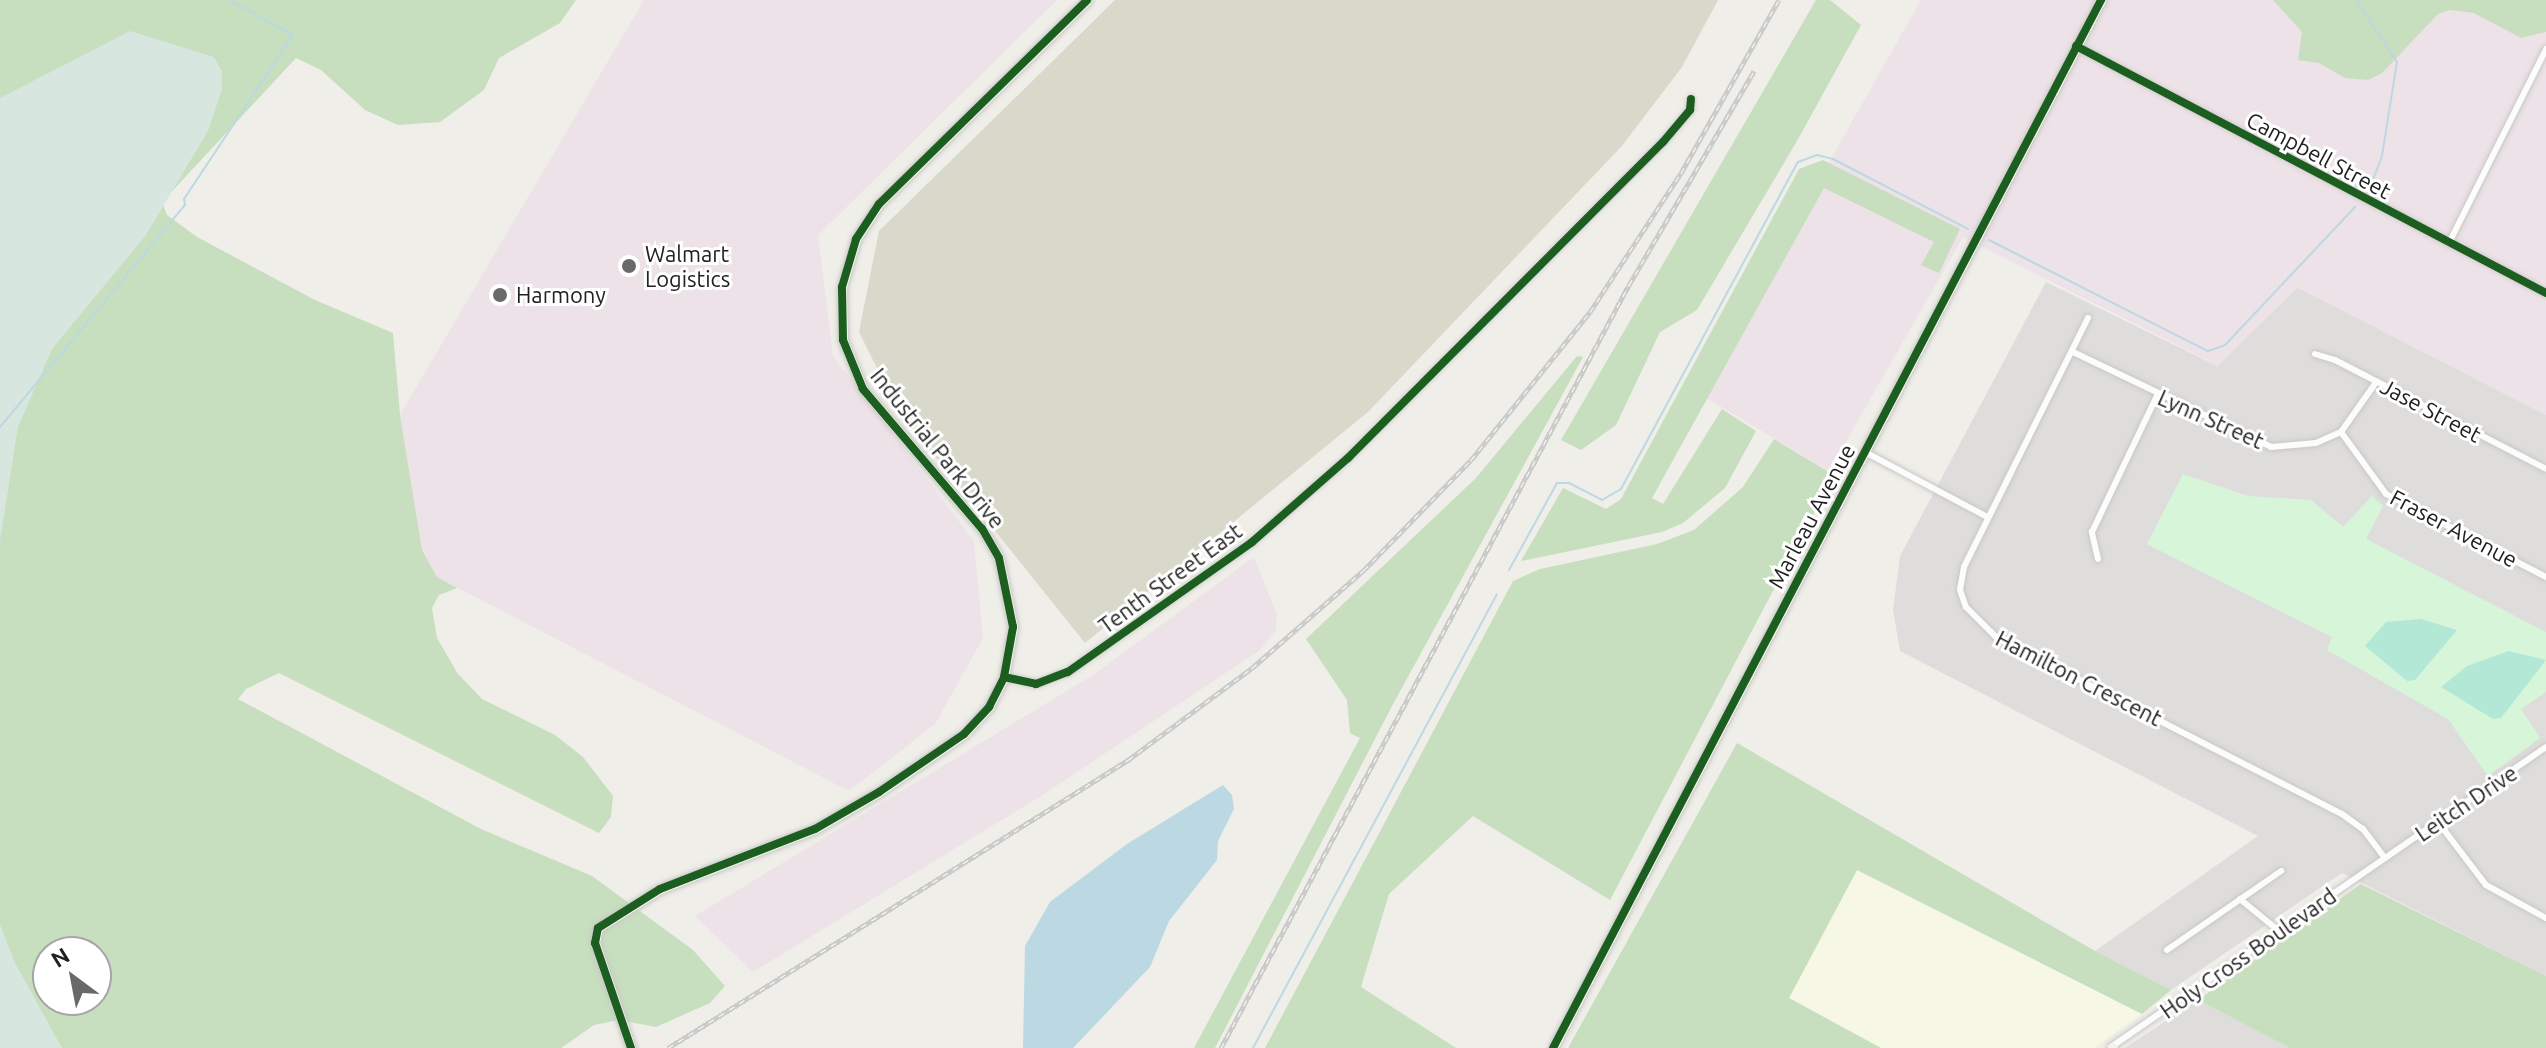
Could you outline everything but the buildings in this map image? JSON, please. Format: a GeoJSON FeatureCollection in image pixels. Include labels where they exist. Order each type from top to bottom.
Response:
{"type":"FeatureCollection","features":[{"type":"Feature","properties":{"kind":"street","name":"Industrial Park Drive"},"geometry":{"type":"LineString","coordinates":[[1004,677],[1013,627],[999,558],[982,529],[863,389],[843,340],[842,287],[856,239],[879,204],[1087,0]]}},
{"type":"Feature","properties":{"kind":"street","name":"Marleau Avenue"},"geometry":{"type":"LineString","coordinates":[[1553,1048],[2101,0]]}},
{"type":"Feature","properties":{"kind":"street","name":"Campbell Street"},"geometry":{"type":"LineString","coordinates":[[2076,46],[2546,293]]}},
{"type":"Feature","properties":{"kind":"street"},"geometry":{"type":"LineString","coordinates":[[2449,243],[2546,49]]}},
{"type":"Feature","properties":{"kind":"street","name":"Tenth Street East"},"geometry":{"type":"LineString","coordinates":[[1004,677],[1036,684],[1068,672],[1252,542],[1348,458],[1663,142],[1690,110],[1691,99]]}},
{"type":"Feature","properties":{"kind":"street","name":"Hamilton Crescent"},"geometry":{"type":"LineString","coordinates":[[2088,318],[1964,567],[1960,590],[1977,621],[1996,637],[2342,814],[2358,824],[2385,858]]}},
{"type":"Feature","properties":{"kind":"street","name":"Lynn Street"},"geometry":{"type":"LineString","coordinates":[[2073,352],[2157,396],[2271,447],[2316,443],[2341,432]]}},
{"type":"Feature","properties":{"kind":"street","name":"Jase Street"},"geometry":{"type":"LineString","coordinates":[[2315,354],[2377,381],[2546,469]]}},
{"type":"Feature","properties":{"kind":"street"},"geometry":{"type":"LineString","coordinates":[[2341,432],[2377,381]]}},
{"type":"Feature","properties":{"kind":"street"},"geometry":{"type":"LineString","coordinates":[[2098,559],[2092,532],[2157,396]]}},
{"type":"Feature","properties":{"kind":"street","name":"Fraser Avenue"},"geometry":{"type":"LineString","coordinates":[[2341,432],[2386,494],[2546,577]]}},
{"type":"Feature","properties":{"kind":"street"},"geometry":{"type":"LineString","coordinates":[[1865,452],[1987,517]]}},
{"type":"Feature","properties":{"kind":"street"},"geometry":{"type":"LineString","coordinates":[[631,1048],[597,949],[598,928],[660,889],[815,829],[923,764],[964,734],[989,707],[1004,677]]}},
{"type":"Feature","properties":{"kind":"street","name":"Leitch Drive"},"geometry":{"type":"LineString","coordinates":[[2385,858],[2545,752]]}},
{"type":"Feature","properties":{"kind":"street"},"geometry":{"type":"LineString","coordinates":[[2438,822],[2486,885],[2546,918]]}},
{"type":"Feature","properties":{"kind":"street","name":"Holy Cross Boulevard"},"geometry":{"type":"LineString","coordinates":[[2112,1048],[2385,858]]}},
{"type":"Feature","properties":{"kind":"street"},"geometry":{"type":"LineString","coordinates":[[2167,950],[2281,871]]}},
{"type":"Feature","properties":{"kind":"street"},"geometry":{"type":"LineString","coordinates":[[2240,899],[2279,931]]}},
{"type":"Feature","properties":{"kind":"shaded area"},"geometry":{"type":"Polygon","coordinates":[[[644,0],[1057,0],[818,235],[833,356],[974,541],[983,638],[935,724],[849,791],[437,577],[422,550],[400,415],[644,0]]]}},
{"type":"Feature","properties":{"kind":"shaded area"},"geometry":{"type":"Polygon","coordinates":[[[1115,0],[1718,0],[1682,67],[1621,147],[1368,412],[1085,643],[898,410],[859,332],[879,231],[1115,0]]]}},
{"type":"Feature","properties":{"kind":"shaded area"},"geometry":{"type":"Polygon","coordinates":[[[1921,0],[2546,0],[2546,415],[2298,287],[2218,366],[1963,237],[1829,471],[1698,393],[1921,0]]]}},
{"type":"Feature","properties":{"kind":"shaded area"},"geometry":{"type":"Polygon","coordinates":[[[130,31],[214,57],[222,72],[222,89],[208,131],[146,235],[52,349],[18,427],[0,541],[0,98],[130,31]]]}},
{"type":"Feature","properties":{"kind":"shaded area"},"geometry":{"type":"Polygon","coordinates":[[[2046,282],[2217,366],[2297,287],[2546,415],[2546,976],[2342,873],[2171,990],[2095,951],[2258,836],[1900,651],[1893,610],[1900,556],[2046,282]]]}},
{"type":"Feature","properties":{"kind":"shaded area"},"geometry":{"type":"Polygon","coordinates":[[[1254,557],[1277,615],[1276,630],[1260,650],[1041,796],[753,972],[695,916],[1093,675],[1254,557]]]}},
{"type":"Feature","properties":{"kind":"shaded area"},"geometry":{"type":"Polygon","coordinates":[[[1857,870],[2142,1014],[2094,1048],[1881,1048],[1789,998],[1857,870]]]}},
{"type":"Feature","properties":{"kind":"shaded area"},"geometry":{"type":"Polygon","coordinates":[[[0,924],[15,963],[32,994],[32,1016],[44,1016],[62,1048],[0,1048],[0,924]]]}},
{"type":"Feature","properties":{"kind":"shaded area"},"geometry":{"type":"Polygon","coordinates":[[[2198,1000],[2290,1048],[2125,1048],[2198,1000]]]}},
{"type":"Feature","properties":{"kind":"green space"},"geometry":{"type":"Polygon","coordinates":[[[0,0],[576,0],[560,23],[499,58],[484,90],[440,122],[398,125],[365,110],[321,70],[296,58],[162,202],[167,215],[197,237],[315,300],[393,333],[400,415],[422,550],[437,577],[457,588],[439,595],[432,608],[437,638],[458,674],[482,699],[555,735],[583,757],[613,796],[611,817],[599,833],[279,673],[246,689],[238,699],[481,829],[592,876],[693,950],[725,986],[710,1003],[656,1027],[619,1020],[594,1025],[561,1048],[54,1048],[0,970],[0,0]]]}},
{"type":"Feature","properties":{"kind":"green space"},"geometry":{"type":"Polygon","coordinates":[[[1816,0],[1830,0],[1861,25],[1797,141],[1697,310],[1660,332],[1616,425],[1581,450],[1561,440],[1816,0]]]}},
{"type":"Feature","properties":{"kind":"green space"},"geometry":{"type":"Polygon","coordinates":[[[2273,0],[2546,0],[2546,32],[2521,38],[2474,13],[2449,10],[2438,14],[2382,73],[2368,80],[2345,78],[2319,63],[2298,60],[2302,32],[2273,0]]]}},
{"type":"Feature","properties":{"kind":"green space"},"geometry":{"type":"Polygon","coordinates":[[[1823,160],[1960,229],[1939,273],[1921,265],[1934,242],[1824,188],[1652,498],[1663,504],[1722,409],[1756,431],[1725,488],[1683,523],[1662,532],[1521,561],[1563,488],[1606,509],[1621,499],[1799,169],[1823,160]]]}},
{"type":"Feature","properties":{"kind":"green space"},"geometry":{"type":"Polygon","coordinates":[[[1577,356],[1583,357],[1392,706],[1215,1048],[1194,1048],[1360,738],[1350,733],[1347,700],[1306,639],[1476,478],[1577,356]]]}},
{"type":"Feature","properties":{"kind":"green space"},"geometry":{"type":"Polygon","coordinates":[[[1774,439],[1834,475],[1610,900],[1473,816],[1389,894],[1361,987],[1456,1048],[1265,1048],[1513,581],[1540,569],[1657,544],[1694,530],[1743,487],[1774,439]]]}},
{"type":"Feature","properties":{"kind":"green space"},"geometry":{"type":"Polygon","coordinates":[[[2183,474],[2248,496],[2311,500],[2343,527],[2372,496],[2383,506],[2366,539],[2546,632],[2546,692],[2521,709],[2540,738],[2488,776],[2448,719],[2327,650],[2332,637],[2147,544],[2183,474]]]}},
{"type":"Feature","properties":{"kind":"green space"},"geometry":{"type":"Polygon","coordinates":[[[2421,619],[2457,630],[2415,680],[2407,681],[2365,646],[2386,622],[2421,619]]]}},
{"type":"Feature","properties":{"kind":"green space"},"geometry":{"type":"Polygon","coordinates":[[[2509,651],[2546,660],[2501,718],[2493,719],[2441,687],[2467,666],[2509,651]]]}},
{"type":"Feature","properties":{"kind":"green space"},"geometry":{"type":"Polygon","coordinates":[[[1737,743],[2095,951],[2171,990],[2142,1014],[1857,870],[1789,998],[1881,1048],[1568,1048],[1737,743]]]}},
{"type":"Feature","properties":{"kind":"green space"},"geometry":{"type":"Polygon","coordinates":[[[2361,884],[2546,976],[2546,1048],[2290,1048],[2198,1000],[2361,884]]]}},
{"type":"Feature","properties":{"kind":"water"},"geometry":{"type":"Polygon","coordinates":[[[1223,785],[1232,795],[1234,809],[1218,841],[1217,860],[1169,921],[1150,967],[1073,1048],[1023,1048],[1025,946],[1050,902],[1127,844],[1223,785]]]}},
{"type":"Feature","properties":{"kind":"waterway"},"geometry":{"type":"LineString","coordinates":[[0,427],[185,205],[184,199],[293,35],[229,0]]}},
{"type":"Feature","properties":{"kind":"waterway"},"geometry":{"type":"LineString","coordinates":[[2356,0],[2397,62],[2382,156],[2370,188]]}},
{"type":"Feature","properties":{"kind":"waterway"},"geometry":{"type":"LineString","coordinates":[[1509,570],[1557,483],[1569,483],[1602,500],[1621,489],[1798,162],[1817,155],[1833,159],[1968,229]]}},
{"type":"Feature","properties":{"kind":"waterway"},"geometry":{"type":"LineString","coordinates":[[1989,240],[2208,351],[2225,345],[2355,207]]}},
{"type":"Feature","properties":{"kind":"waterway"},"geometry":{"type":"LineString","coordinates":[[1253,1048],[1497,594]]}},
{"type":"Feature","properties":{"kind":"railway"},"geometry":{"type":"LineString","coordinates":[[668,1048],[1128,760],[1252,668],[1364,570],[1471,460],[1590,312],[1681,173],[1779,0]]}},
{"type":"Feature","properties":{"kind":"railway"},"geometry":{"type":"LineString","coordinates":[[1221,1048],[1629,285],[1754,71]]}},
{"type":"Feature","properties":{"kind":"cycle path"},"geometry":{"type":"LineString","coordinates":[[631,1048],[595,943],[598,928],[660,889],[815,829],[879,792],[964,734],[989,707],[1004,677],[1013,627],[999,558],[982,529],[863,389],[843,340],[842,287],[856,239],[879,204],[1087,0]]}},
{"type":"Feature","properties":{"kind":"cycle path"},"geometry":{"type":"LineString","coordinates":[[1553,1048],[2101,0]]}},
{"type":"Feature","properties":{"kind":"cycle path"},"geometry":{"type":"LineString","coordinates":[[2076,46],[2546,293]]}},
{"type":"Feature","properties":{"kind":"cycle path"},"geometry":{"type":"LineString","coordinates":[[1004,677],[1036,684],[1068,672],[1252,542],[1348,458],[1663,142],[1690,110],[1691,99]]}},
{"type":"Feature","properties":{"kind":"place","name":"Walmart Logistics"},"geometry":{"type":"Point","coordinates":[629,266]}},
{"type":"Feature","properties":{"kind":"place","name":"Harmony"},"geometry":{"type":"Point","coordinates":[500,295]}}]}
